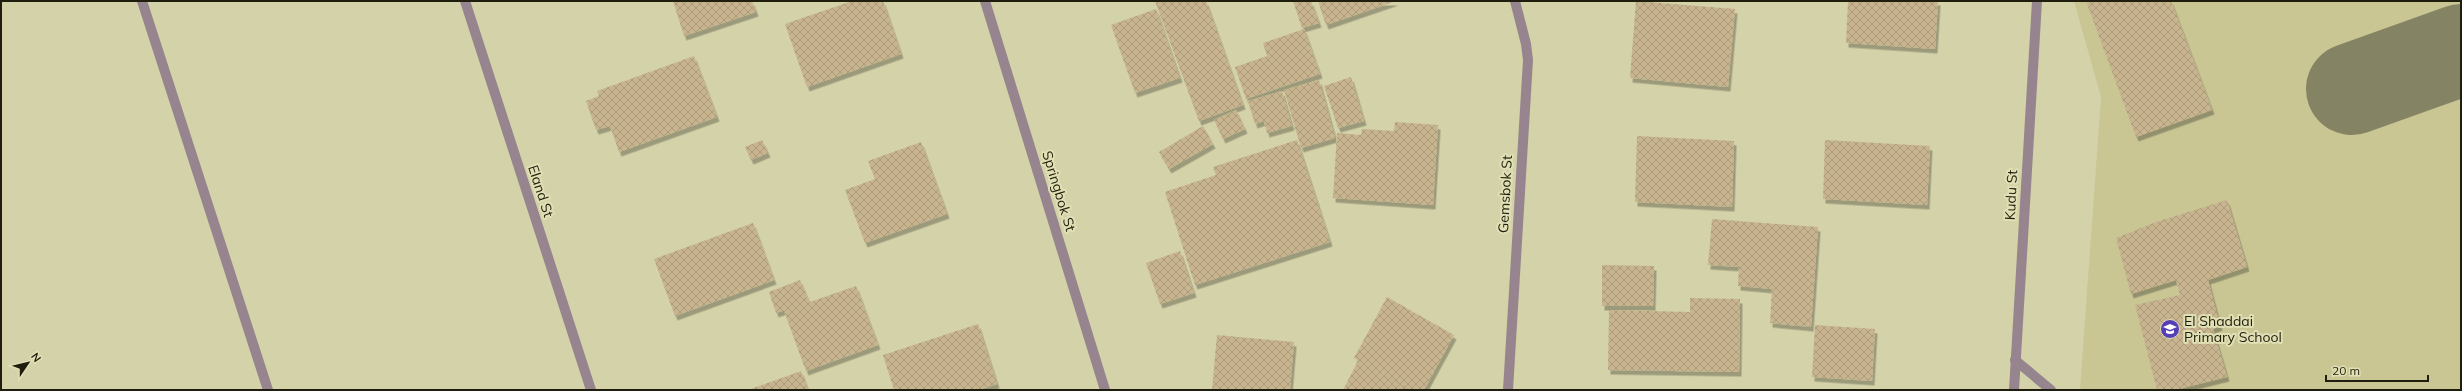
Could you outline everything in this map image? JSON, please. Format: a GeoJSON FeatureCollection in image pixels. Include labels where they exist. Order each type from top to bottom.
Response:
{"type":"FeatureCollection","features":[{"type":"Feature","properties":{"kind":"street"},"geometry":{"type":"LineString","coordinates":[[142,1],[268,390]]}},
{"type":"Feature","properties":{"kind":"street","name":"Eland St"},"geometry":{"type":"LineString","coordinates":[[465,1],[592,390]]}},
{"type":"Feature","properties":{"kind":"street","name":"Springbok St"},"geometry":{"type":"LineString","coordinates":[[985,1],[1106,390]]}},
{"type":"Feature","properties":{"kind":"street","name":"Gemsbok St"},"geometry":{"type":"LineString","coordinates":[[1508,390],[1528,60],[1526,44],[1515,1]]}},
{"type":"Feature","properties":{"kind":"street","name":"Kudu St"},"geometry":{"type":"LineString","coordinates":[[2014,390],[2037,1]]}},
{"type":"Feature","properties":{"kind":"street"},"geometry":{"type":"LineString","coordinates":[[2016,360],[2051,390]]}},
{"type":"Feature","properties":{"kind":"shaded area"},"geometry":{"type":"Polygon","coordinates":[[[2074,1],[2461,1],[2461,390],[2080,390],[2101,97],[2074,1]]]}},
{"type":"Feature","properties":{"kind":"building"},"geometry":{"type":"Polygon","coordinates":[[[673,1],[752,1],[756,12],[684,36],[673,1]]]}},
{"type":"Feature","properties":{"kind":"building"},"geometry":{"type":"Polygon","coordinates":[[[852,1],[883,1],[901,54],[807,87],[785,24],[852,1]]]}},
{"type":"Feature","properties":{"kind":"building"},"geometry":{"type":"Polygon","coordinates":[[[1155,1],[1206,1],[1243,105],[1199,121],[1155,1]]]}},
{"type":"Feature","properties":{"kind":"building"},"geometry":{"type":"Polygon","coordinates":[[[1293,1],[1311,1],[1319,23],[1302,28],[1293,1]]]}},
{"type":"Feature","properties":{"kind":"building"},"geometry":{"type":"Polygon","coordinates":[[[1318,1],[1396,1],[1326,25],[1318,1]]]}},
{"type":"Feature","properties":{"kind":"building"},"geometry":{"type":"Polygon","coordinates":[[[1636,1],[1735,9],[1728,87],[1630,78],[1636,1]]]}},
{"type":"Feature","properties":{"kind":"building"},"geometry":{"type":"Polygon","coordinates":[[[1848,1],[1938,1],[1935,49],[1846,43],[1848,1]]]}},
{"type":"Feature","properties":{"kind":"building"},"geometry":{"type":"Polygon","coordinates":[[[2086,1],[2171,1],[2212,110],[2136,137],[2086,1]]]}},
{"type":"Feature","properties":{"kind":"building"},"geometry":{"type":"Polygon","coordinates":[[[1156,9],[1180,78],[1135,93],[1111,25],[1156,9]]]}},
{"type":"Feature","properties":{"kind":"building"},"geometry":{"type":"Polygon","coordinates":[[[1304,29],[1320,74],[1246,99],[1235,67],[1267,56],[1263,43],[1304,29]]]}},
{"type":"Feature","properties":{"kind":"building"},"geometry":{"type":"Polygon","coordinates":[[[694,56],[717,117],[619,152],[610,126],[596,130],[586,101],[599,96],[597,91],[694,56]]]}},
{"type":"Feature","properties":{"kind":"building"},"geometry":{"type":"Polygon","coordinates":[[[1351,77],[1364,121],[1338,128],[1324,86],[1351,77]]]}},
{"type":"Feature","properties":{"kind":"building"},"geometry":{"type":"Polygon","coordinates":[[[1319,80],[1335,138],[1301,148],[1284,90],[1319,80]]]}},
{"type":"Feature","properties":{"kind":"building"},"geometry":{"type":"Polygon","coordinates":[[[1282,91],[1292,126],[1267,133],[1264,121],[1255,124],[1248,101],[1282,91]]]}},
{"type":"Feature","properties":{"kind":"building"},"geometry":{"type":"Polygon","coordinates":[[[1236,110],[1245,129],[1223,139],[1214,120],[1236,110]]]}},
{"type":"Feature","properties":{"kind":"building"},"geometry":{"type":"Polygon","coordinates":[[[1395,122],[1438,125],[1433,205],[1333,198],[1337,133],[1361,135],[1362,129],[1394,131],[1395,122]]]}},
{"type":"Feature","properties":{"kind":"building"},"geometry":{"type":"Polygon","coordinates":[[[1203,126],[1213,144],[1169,169],[1159,152],[1203,126]]]}},
{"type":"Feature","properties":{"kind":"building"},"geometry":{"type":"Polygon","coordinates":[[[1637,136],[1734,141],[1732,207],[1635,202],[1637,136]]]}},
{"type":"Feature","properties":{"kind":"building"},"geometry":{"type":"Polygon","coordinates":[[[762,140],[768,153],[751,160],[745,147],[762,140]]]}},
{"type":"Feature","properties":{"kind":"building"},"geometry":{"type":"Polygon","coordinates":[[[1297,140],[1330,242],[1195,285],[1165,192],[1216,175],[1213,167],[1297,140]]]}},
{"type":"Feature","properties":{"kind":"building"},"geometry":{"type":"Polygon","coordinates":[[[1825,140],[1930,146],[1927,205],[1823,199],[1825,140]]]}},
{"type":"Feature","properties":{"kind":"building"},"geometry":{"type":"Polygon","coordinates":[[[921,142],[947,214],[865,243],[845,190],[875,179],[868,161],[921,142]]]}},
{"type":"Feature","properties":{"kind":"building"},"geometry":{"type":"Polygon","coordinates":[[[2227,200],[2247,267],[2208,280],[2220,326],[2213,329],[2227,377],[2175,390],[2157,390],[2135,305],[2180,295],[2176,280],[2131,294],[2116,238],[2156,222],[2227,200]]]}},
{"type":"Feature","properties":{"kind":"building"},"geometry":{"type":"Polygon","coordinates":[[[1712,219],[1818,227],[1811,327],[1770,323],[1772,289],[1738,286],[1739,267],[1708,265],[1712,219]]]}},
{"type":"Feature","properties":{"kind":"building"},"geometry":{"type":"Polygon","coordinates":[[[753,223],[774,280],[675,316],[654,259],[753,223]]]}},
{"type":"Feature","properties":{"kind":"building"},"geometry":{"type":"Polygon","coordinates":[[[1180,251],[1194,293],[1160,304],[1146,263],[1180,251]]]}},
{"type":"Feature","properties":{"kind":"building"},"geometry":{"type":"Polygon","coordinates":[[[1602,265],[1654,266],[1653,306],[1602,306],[1602,265]]]}},
{"type":"Feature","properties":{"kind":"building"},"geometry":{"type":"Polygon","coordinates":[[[800,280],[809,302],[776,313],[769,292],[800,280]]]}},
{"type":"Feature","properties":{"kind":"building"},"geometry":{"type":"Polygon","coordinates":[[[856,286],[878,345],[806,371],[784,311],[856,286]]]}},
{"type":"Feature","properties":{"kind":"building"},"geometry":{"type":"Polygon","coordinates":[[[1387,297],[1454,335],[1424,390],[1411,390],[1354,358],[1387,297]]]}},
{"type":"Feature","properties":{"kind":"building"},"geometry":{"type":"Polygon","coordinates":[[[1690,298],[1740,299],[1739,372],[1608,370],[1609,310],[1690,312],[1690,298]]]}},
{"type":"Feature","properties":{"kind":"building"},"geometry":{"type":"Polygon","coordinates":[[[978,324],[997,384],[978,390],[894,390],[883,355],[978,324]]]}},
{"type":"Feature","properties":{"kind":"building"},"geometry":{"type":"Polygon","coordinates":[[[1815,325],[1875,329],[1872,381],[1812,377],[1815,325]]]}},
{"type":"Feature","properties":{"kind":"building"},"geometry":{"type":"Polygon","coordinates":[[[1217,335],[1294,342],[1290,390],[1212,390],[1217,335]]]}},
{"type":"Feature","properties":{"kind":"building"},"geometry":{"type":"Polygon","coordinates":[[[1358,361],[1409,390],[1343,390],[1358,361]]]}},
{"type":"Feature","properties":{"kind":"building"},"geometry":{"type":"Polygon","coordinates":[[[801,371],[808,390],[748,390],[801,371]]]}},
{"type":"Feature","properties":{"kind":"taxiway"},"geometry":{"type":"LineString","coordinates":[[2352,89],[2461,50]]}},
{"type":"Feature","properties":{"kind":"place","name":"El Shaddai Primary School"},"geometry":{"type":"Point","coordinates":[2170,329]}}]}
